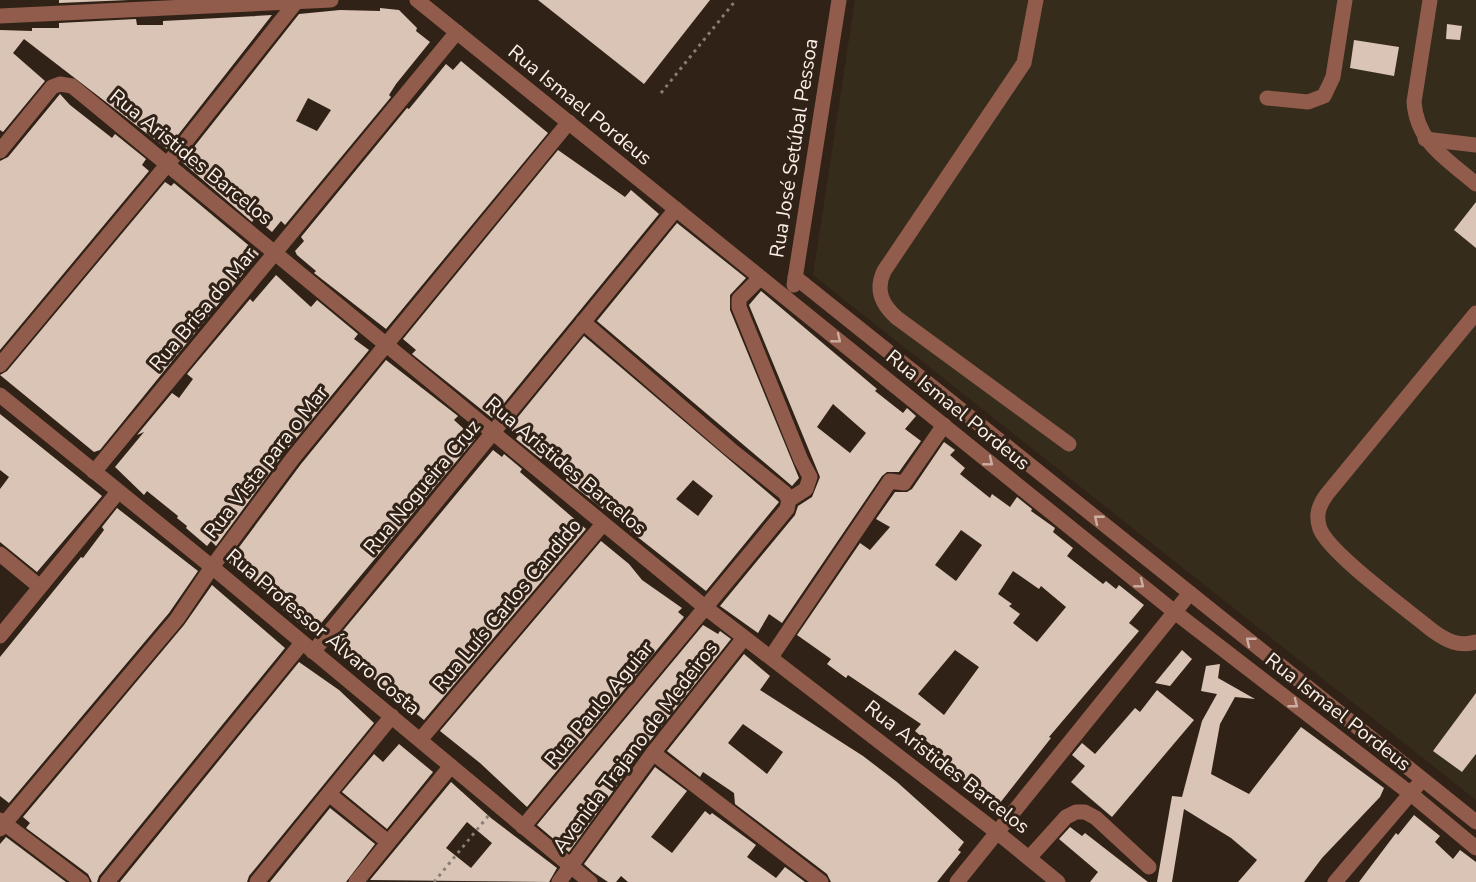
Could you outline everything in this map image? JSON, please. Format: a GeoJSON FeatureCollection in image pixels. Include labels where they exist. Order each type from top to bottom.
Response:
{"type":"FeatureCollection","features":[{"type":"Feature","properties":{"kind":"street"},"geometry":{"type":"LineString","coordinates":[[0,16],[331,0]]}},
{"type":"Feature","properties":{"kind":"street","name":"Rua Ismael Pordeus"},"geometry":{"type":"LineString","coordinates":[[417,0],[1176,613],[1411,794],[1476,848]]}},
{"type":"Feature","properties":{"kind":"street","name":"Rua José Setúbal Pessoa"},"geometry":{"type":"LineString","coordinates":[[791,303],[839,0]]}},
{"type":"Feature","properties":{"kind":"street"},"geometry":{"type":"LineString","coordinates":[[1036,0],[1024,63],[884,271],[879,280],[879,292],[889,311],[897,318],[1069,444]]}},
{"type":"Feature","properties":{"kind":"street"},"geometry":{"type":"LineString","coordinates":[[1267,98],[1308,102],[1324,96],[1333,77],[1345,0]]}},
{"type":"Feature","properties":{"kind":"street"},"geometry":{"type":"LineString","coordinates":[[1430,0],[1414,102],[1417,123],[1425,140],[1476,184]]}},
{"type":"Feature","properties":{"kind":"street"},"geometry":{"type":"LineString","coordinates":[[0,365],[166,166],[296,2]]}},
{"type":"Feature","properties":{"kind":"street","name":"Rua Brisa do Mar"},"geometry":{"type":"LineString","coordinates":[[94,472],[457,32]]}},
{"type":"Feature","properties":{"kind":"street","name":"Rua Aristides Barcelos"},"geometry":{"type":"LineString","coordinates":[[0,151],[52,87],[60,84],[72,86],[166,166],[706,608],[998,833],[1058,882]]}},
{"type":"Feature","properties":{"kind":"street","name":"Rua Vista para o Mar"},"geometry":{"type":"LineString","coordinates":[[1,824],[177,620],[212,567],[293,458],[569,122]]}},
{"type":"Feature","properties":{"kind":"street"},"geometry":{"type":"LineString","coordinates":[[1425,140],[1476,145]]}},
{"type":"Feature","properties":{"kind":"street","name":"Rua Nogueira Cruz"},"geometry":{"type":"LineString","coordinates":[[107,882],[494,434],[676,209]]}},
{"type":"Feature","properties":{"kind":"street","name":"Rua Ismael Pordeus"},"geometry":{"type":"LineString","coordinates":[[795,277],[1476,822]]}},
{"type":"Feature","properties":{"kind":"street","name":"Rua Paulo Aguiar"},"geometry":{"type":"LineString","coordinates":[[524,827],[787,509],[789,500],[806,489],[810,477],[738,307],[739,298],[760,278]]}},
{"type":"Feature","properties":{"kind":"street"},"geometry":{"type":"LineString","coordinates":[[1476,313],[1327,494],[1320,504],[1317,517],[1321,530],[1336,551],[1433,632],[1447,641],[1459,644],[1476,642]]}},
{"type":"Feature","properties":{"kind":"street"},"geometry":{"type":"LineString","coordinates":[[583,322],[730,449],[785,493],[789,500]]}},
{"type":"Feature","properties":{"kind":"street","name":"Rua Professor Álvaro Costa"},"geometry":{"type":"LineString","coordinates":[[0,395],[212,567],[590,882]]}},
{"type":"Feature","properties":{"kind":"street"},"geometry":{"type":"LineString","coordinates":[[771,657],[890,481],[904,483],[944,425]]}},
{"type":"Feature","properties":{"kind":"street"},"geometry":{"type":"LineString","coordinates":[[0,636],[118,492]]}},
{"type":"Feature","properties":{"kind":"street","name":"Rua Luís Carlos Candido"},"geometry":{"type":"LineString","coordinates":[[420,740],[603,524]]}},
{"type":"Feature","properties":{"kind":"street"},"geometry":{"type":"LineString","coordinates":[[0,554],[40,587]]}},
{"type":"Feature","properties":{"kind":"street"},"geometry":{"type":"LineString","coordinates":[[957,882],[1190,593]]}},
{"type":"Feature","properties":{"kind":"street","name":"Avenida Trajano de Medeiros"},"geometry":{"type":"LineString","coordinates":[[559,882],[653,753],[744,638]]}},
{"type":"Feature","properties":{"kind":"street"},"geometry":{"type":"LineString","coordinates":[[257,882],[392,716]]}},
{"type":"Feature","properties":{"kind":"street"},"geometry":{"type":"LineString","coordinates":[[653,753],[822,882]]}},
{"type":"Feature","properties":{"kind":"street"},"geometry":{"type":"LineString","coordinates":[[356,882],[451,766]]}},
{"type":"Feature","properties":{"kind":"street"},"geometry":{"type":"LineString","coordinates":[[1335,882],[1422,780]]}},
{"type":"Feature","properties":{"kind":"street"},"geometry":{"type":"LineString","coordinates":[[329,794],[388,842]]}},
{"type":"Feature","properties":{"kind":"street"},"geometry":{"type":"LineString","coordinates":[[1029,858],[1066,817],[1076,812],[1085,812],[1096,818],[1149,867]]}},
{"type":"Feature","properties":{"kind":"street"},"geometry":{"type":"LineString","coordinates":[[1,824],[82,882]]}},
{"type":"Feature","properties":{"kind":"path"},"geometry":{"type":"LineString","coordinates":[[661,93],[736,0]]}},
{"type":"Feature","properties":{"kind":"path"},"geometry":{"type":"LineString","coordinates":[[434,882],[497,804]]}},
{"type":"Feature","properties":{"kind":"shaded area"},"geometry":{"type":"Polygon","coordinates":[[[855,0],[1476,0],[1476,800],[813,275],[855,0]]]}},
{"type":"Feature","properties":{"kind":"building"},"geometry":{"type":"Polygon","coordinates":[[[59,0],[129,0],[59,3],[59,0]]]}},
{"type":"Feature","properties":{"kind":"building"},"geometry":{"type":"Polygon","coordinates":[[[538,0],[710,0],[644,84],[538,0]]]}},
{"type":"Feature","properties":{"kind":"building"},"geometry":{"type":"Polygon","coordinates":[[[380,8],[399,10],[417,28],[416,31],[430,42],[396,84],[389,95],[391,97],[285,225],[281,221],[272,232],[255,218],[252,222],[182,162],[299,14],[340,10],[380,11],[380,8]],[[308,98],[296,121],[317,131],[331,110],[308,98]]]}},
{"type":"Feature","properties":{"kind":"building"},"geometry":{"type":"Polygon","coordinates":[[[272,15],[167,149],[24,39],[13,53],[45,81],[3,132],[0,130],[0,30],[32,31],[32,28],[59,28],[59,23],[136,19],[137,25],[163,25],[163,21],[272,15]]]}},
{"type":"Feature","properties":{"kind":"building"},"geometry":{"type":"Polygon","coordinates":[[[1447,24],[1462,26],[1460,40],[1446,39],[1447,24]]]}},
{"type":"Feature","properties":{"kind":"building"},"geometry":{"type":"Polygon","coordinates":[[[1354,40],[1399,47],[1394,76],[1350,68],[1354,40]]]}},
{"type":"Feature","properties":{"kind":"building"},"geometry":{"type":"Polygon","coordinates":[[[461,61],[548,133],[386,329],[314,273],[316,271],[295,251],[304,241],[301,237],[407,108],[409,109],[446,64],[453,70],[461,61]]]}},
{"type":"Feature","properties":{"kind":"building"},"geometry":{"type":"Polygon","coordinates":[[[60,94],[70,105],[112,138],[115,134],[146,159],[142,165],[149,171],[0,350],[0,161],[8,157],[60,94]]]}},
{"type":"Feature","properties":{"kind":"building"},"geometry":{"type":"Polygon","coordinates":[[[558,150],[625,197],[631,190],[659,214],[492,418],[412,354],[416,350],[403,339],[558,150]]]}},
{"type":"Feature","properties":{"kind":"building"},"geometry":{"type":"Polygon","coordinates":[[[165,182],[171,186],[174,183],[259,254],[100,450],[94,452],[0,375],[7,371],[165,182]]]}},
{"type":"Feature","properties":{"kind":"building"},"geometry":{"type":"Polygon","coordinates":[[[1476,202],[1476,248],[1454,230],[1476,202]]]}},
{"type":"Feature","properties":{"kind":"building"},"geometry":{"type":"Polygon","coordinates":[[[677,223],[746,278],[730,295],[730,310],[799,478],[792,486],[597,321],[677,223]]]}},
{"type":"Feature","properties":{"kind":"building"},"geometry":{"type":"Polygon","coordinates":[[[276,275],[311,307],[317,300],[358,334],[354,339],[369,350],[285,452],[216,546],[211,541],[207,546],[186,528],[187,526],[177,518],[178,516],[147,491],[144,495],[115,467],[144,432],[137,435],[172,393],[179,398],[193,379],[187,374],[250,299],[253,302],[276,275]]]}},
{"type":"Feature","properties":{"kind":"building"},"geometry":{"type":"Polygon","coordinates":[[[761,291],[877,389],[875,391],[903,413],[907,408],[916,416],[905,429],[921,441],[899,472],[887,472],[882,476],[782,623],[769,614],[758,633],[720,606],[795,515],[798,506],[812,497],[820,477],[749,305],[761,291]],[[833,404],[817,427],[850,453],[866,433],[833,404]]]}},
{"type":"Feature","properties":{"kind":"building"},"geometry":{"type":"Polygon","coordinates":[[[584,336],[779,502],[706,591],[630,531],[632,527],[605,505],[603,509],[566,480],[567,476],[543,456],[541,459],[516,439],[518,436],[509,428],[584,336]],[[693,480],[676,499],[698,516],[713,496],[693,480]]]}},
{"type":"Feature","properties":{"kind":"building"},"geometry":{"type":"Polygon","coordinates":[[[386,360],[458,416],[454,420],[475,439],[312,634],[283,610],[285,608],[277,599],[228,562],[301,464],[386,360]]]}},
{"type":"Feature","properties":{"kind":"building"},"geometry":{"type":"Polygon","coordinates":[[[0,414],[102,496],[37,572],[0,542],[0,489],[9,477],[0,470],[0,414]]]}},
{"type":"Feature","properties":{"kind":"building"},"geometry":{"type":"Polygon","coordinates":[[[944,442],[955,450],[950,455],[965,468],[960,474],[990,498],[992,494],[1010,507],[1017,497],[1032,509],[1031,511],[1055,528],[1053,532],[1073,548],[1067,556],[1103,584],[1106,581],[1116,589],[1119,585],[1144,605],[1129,623],[1139,631],[1049,737],[1051,738],[996,808],[941,760],[944,756],[915,731],[921,724],[848,675],[846,678],[827,664],[831,659],[797,635],[860,543],[870,550],[890,527],[876,519],[895,492],[907,492],[912,489],[944,442]],[[961,530],[935,565],[956,581],[982,545],[961,530]],[[1013,571],[998,594],[1012,604],[1009,606],[1020,614],[1013,623],[1037,642],[1066,607],[1041,586],[1039,589],[1013,571]],[[955,650],[918,694],[944,715],[979,667],[955,650]]]}},
{"type":"Feature","properties":{"kind":"building"},"geometry":{"type":"Polygon","coordinates":[[[493,450],[502,457],[504,454],[522,469],[520,472],[586,529],[424,720],[331,645],[493,450]]]}},
{"type":"Feature","properties":{"kind":"building"},"geometry":{"type":"Polygon","coordinates":[[[117,508],[198,571],[169,613],[9,803],[0,796],[0,657],[81,557],[83,558],[117,508]]]}},
{"type":"Feature","properties":{"kind":"building"},"geometry":{"type":"Polygon","coordinates":[[[601,541],[629,564],[642,580],[682,608],[678,612],[684,617],[527,807],[480,763],[440,731],[601,541]]]}},
{"type":"Feature","properties":{"kind":"building"},"geometry":{"type":"Polygon","coordinates":[[[212,585],[285,648],[99,876],[97,882],[92,882],[88,874],[26,828],[30,823],[23,817],[184,625],[212,585]]]}},
{"type":"Feature","properties":{"kind":"building"},"geometry":{"type":"Polygon","coordinates":[[[703,625],[718,634],[720,631],[731,639],[645,747],[569,852],[537,825],[703,625]]]}},
{"type":"Feature","properties":{"kind":"building"},"geometry":{"type":"Polygon","coordinates":[[[1182,650],[1192,659],[1170,686],[1155,683],[1182,650]]]}},
{"type":"Feature","properties":{"kind":"building"},"geometry":{"type":"Polygon","coordinates":[[[744,654],[770,676],[760,690],[863,756],[897,782],[964,842],[958,850],[961,852],[937,882],[831,882],[827,874],[735,804],[734,793],[703,772],[700,777],[667,751],[744,654]],[[743,724],[728,743],[767,774],[783,752],[743,724]]]}},
{"type":"Feature","properties":{"kind":"building"},"geometry":{"type":"Polygon","coordinates":[[[299,662],[339,690],[374,723],[249,876],[247,882],[120,882],[299,662]]]}},
{"type":"Feature","properties":{"kind":"building"},"geometry":{"type":"Polygon","coordinates":[[[1220,664],[1218,678],[1255,699],[1235,697],[1220,724],[1211,774],[1249,794],[1301,727],[1384,788],[1380,797],[1322,858],[1304,882],[1238,882],[1257,860],[1231,838],[1184,809],[1172,882],[1157,882],[1172,796],[1182,797],[1202,721],[1217,694],[1201,691],[1206,666],[1220,664]]]}},
{"type":"Feature","properties":{"kind":"building"},"geometry":{"type":"Polygon","coordinates":[[[1157,690],[1194,720],[1112,817],[1071,782],[1085,766],[1072,755],[1082,743],[1095,754],[1135,708],[1140,712],[1157,690]]]}},
{"type":"Feature","properties":{"kind":"building"},"geometry":{"type":"Polygon","coordinates":[[[1476,693],[1476,754],[1462,772],[1433,751],[1476,693]]]}},
{"type":"Feature","properties":{"kind":"building"},"geometry":{"type":"Polygon","coordinates":[[[399,744],[433,772],[387,829],[342,792],[374,754],[383,762],[399,744]]]}},
{"type":"Feature","properties":{"kind":"building"},"geometry":{"type":"Polygon","coordinates":[[[655,767],[687,791],[651,837],[672,853],[705,811],[710,815],[712,813],[756,845],[747,857],[776,878],[785,867],[805,882],[628,882],[621,876],[616,882],[608,882],[593,872],[584,864],[655,767]]]}},
{"type":"Feature","properties":{"kind":"building"},"geometry":{"type":"Polygon","coordinates":[[[451,782],[491,818],[557,868],[549,882],[370,880],[451,782]],[[467,822],[446,848],[471,868],[492,843],[467,822]]]}},
{"type":"Feature","properties":{"kind":"building"},"geometry":{"type":"Polygon","coordinates":[[[330,808],[375,844],[346,882],[270,882],[330,808]]]}},
{"type":"Feature","properties":{"kind":"building"},"geometry":{"type":"Polygon","coordinates":[[[1414,815],[1440,836],[1435,842],[1453,859],[1460,850],[1476,862],[1476,882],[1359,882],[1396,833],[1398,835],[1414,815]]]}},
{"type":"Feature","properties":{"kind":"building"},"geometry":{"type":"Polygon","coordinates":[[[1070,827],[1082,836],[1085,833],[1148,882],[1090,882],[1098,872],[1059,839],[1070,827]]]}},
{"type":"Feature","properties":{"kind":"building"},"geometry":{"type":"Polygon","coordinates":[[[6,837],[66,882],[0,882],[0,844],[6,837]]]}}]}
